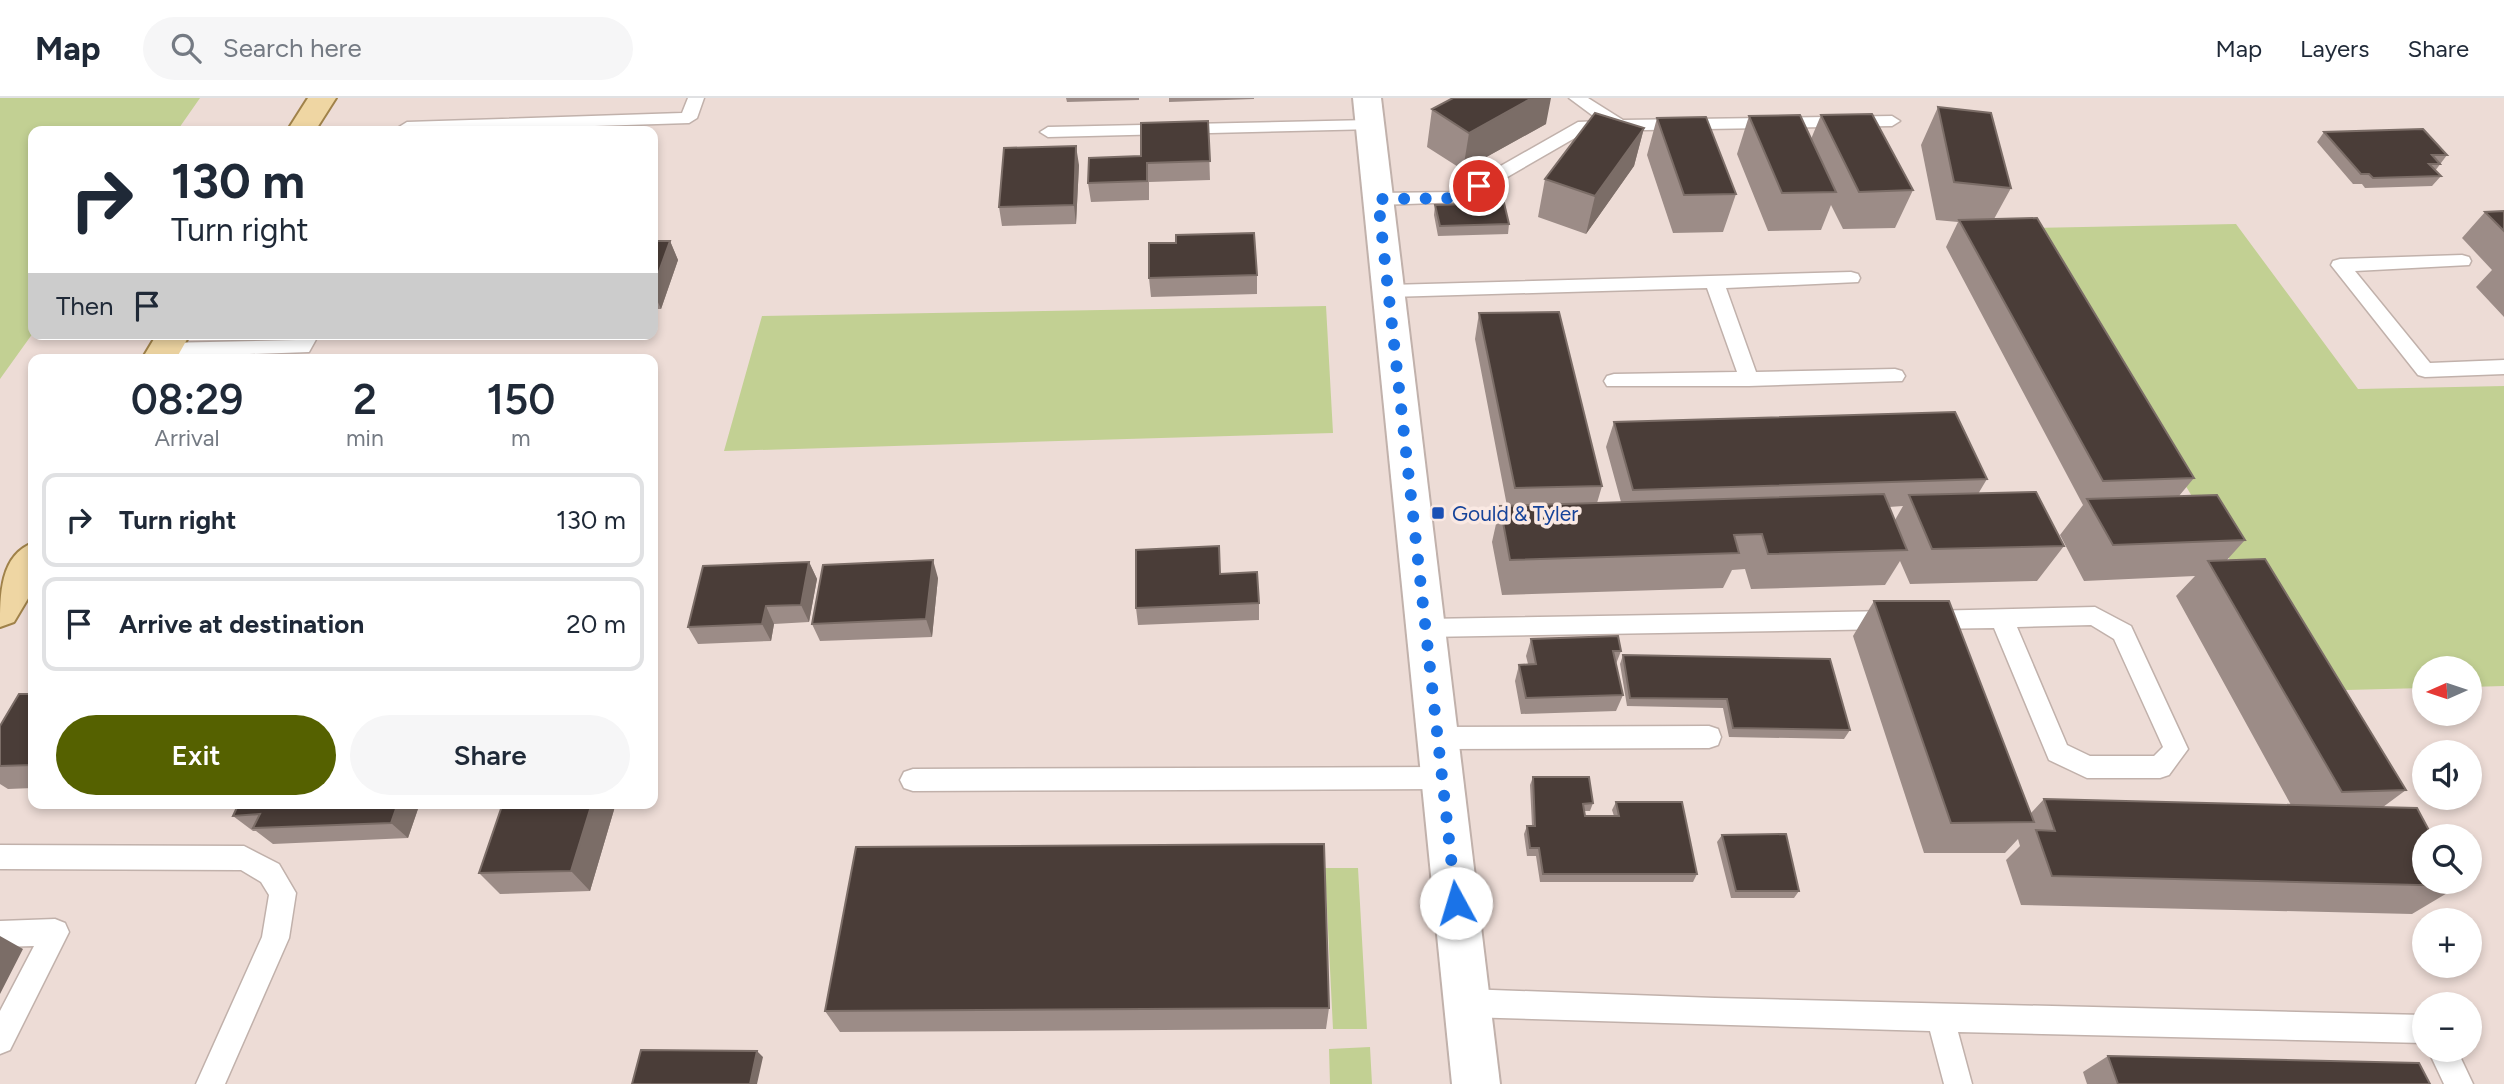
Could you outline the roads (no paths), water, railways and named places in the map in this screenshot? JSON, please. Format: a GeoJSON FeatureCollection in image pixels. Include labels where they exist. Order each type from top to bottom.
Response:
{"type":"FeatureCollection","features":[{"type":"Feature","properties":{"kind":"main road"},"geometry":{"type":"LineString","coordinates":[[304,126],[322,98]]}},
{"type":"Feature","properties":{"kind":"main road"},"geometry":{"type":"LineString","coordinates":[[0,611],[28,566]]}},
{"type":"Feature","properties":{"kind":"street"},"geometry":{"type":"LineString","coordinates":[[1368,111],[1475,1084]]}},
{"type":"Feature","properties":{"kind":"lane"},"geometry":{"type":"LineString","coordinates":[[322,98],[332,98]]}},
{"type":"Feature","properties":{"kind":"lane"},"geometry":{"type":"LineString","coordinates":[[438,126],[689,118],[696,98]]}},
{"type":"Feature","properties":{"kind":"lane"},"geometry":{"type":"LineString","coordinates":[[1577,98],[1620,126]]}},
{"type":"Feature","properties":{"kind":"lane"},"geometry":{"type":"LineString","coordinates":[[1048,132],[1368,111]]}},
{"type":"Feature","properties":{"kind":"lane"},"geometry":{"type":"LineString","coordinates":[[1378,199],[1458,198],[1584,126],[1892,121]]}},
{"type":"Feature","properties":{"kind":"lane"},"geometry":{"type":"LineString","coordinates":[[2462,261],[2340,265],[2425,370],[2504,367]]}},
{"type":"Feature","properties":{"kind":"lane"},"geometry":{"type":"LineString","coordinates":[[1389,291],[1850,278]]}},
{"type":"Feature","properties":{"kind":"lane"},"geometry":{"type":"LineString","coordinates":[[1714,282],[1749,379]]}},
{"type":"Feature","properties":{"kind":"lane"},"geometry":{"type":"LineString","coordinates":[[166,347],[302,347],[306,340]]}},
{"type":"Feature","properties":{"kind":"lane"},"geometry":{"type":"LineString","coordinates":[[1614,381],[1895,376]]}},
{"type":"Feature","properties":{"kind":"lane"},"geometry":{"type":"LineString","coordinates":[[1426,628],[2095,616],[2123,633],[2176,749],[2160,767],[2087,767],[2058,752],[2001,618]]}},
{"type":"Feature","properties":{"kind":"lane"},"geometry":{"type":"LineString","coordinates":[[1438,738],[1709,737]]}},
{"type":"Feature","properties":{"kind":"lane"},"geometry":{"type":"LineString","coordinates":[[913,780],[1443,778]]}},
{"type":"Feature","properties":{"kind":"lane"},"geometry":{"type":"LineString","coordinates":[[0,857],[244,858],[270,873],[283,892],[275,939],[210,1084]]}},
{"type":"Feature","properties":{"kind":"lane"},"geometry":{"type":"LineString","coordinates":[[0,934],[55,932],[0,1040]]}},
{"type":"Feature","properties":{"kind":"lane"},"geometry":{"type":"LineString","coordinates":[[1466,1003],[2412,1029]]}},
{"type":"Feature","properties":{"kind":"lane"},"geometry":{"type":"LineString","coordinates":[[1940,1017],[1958,1084]]}},
{"type":"Feature","properties":{"kind":"lane"},"geometry":{"type":"LineString","coordinates":[[2448,1062],[2459,1084]]}},
{"type":"Feature","properties":{"kind":"place","name":"Gould & Tyler"},"geometry":{"type":"Point","coordinates":[1438,513]}}]}
